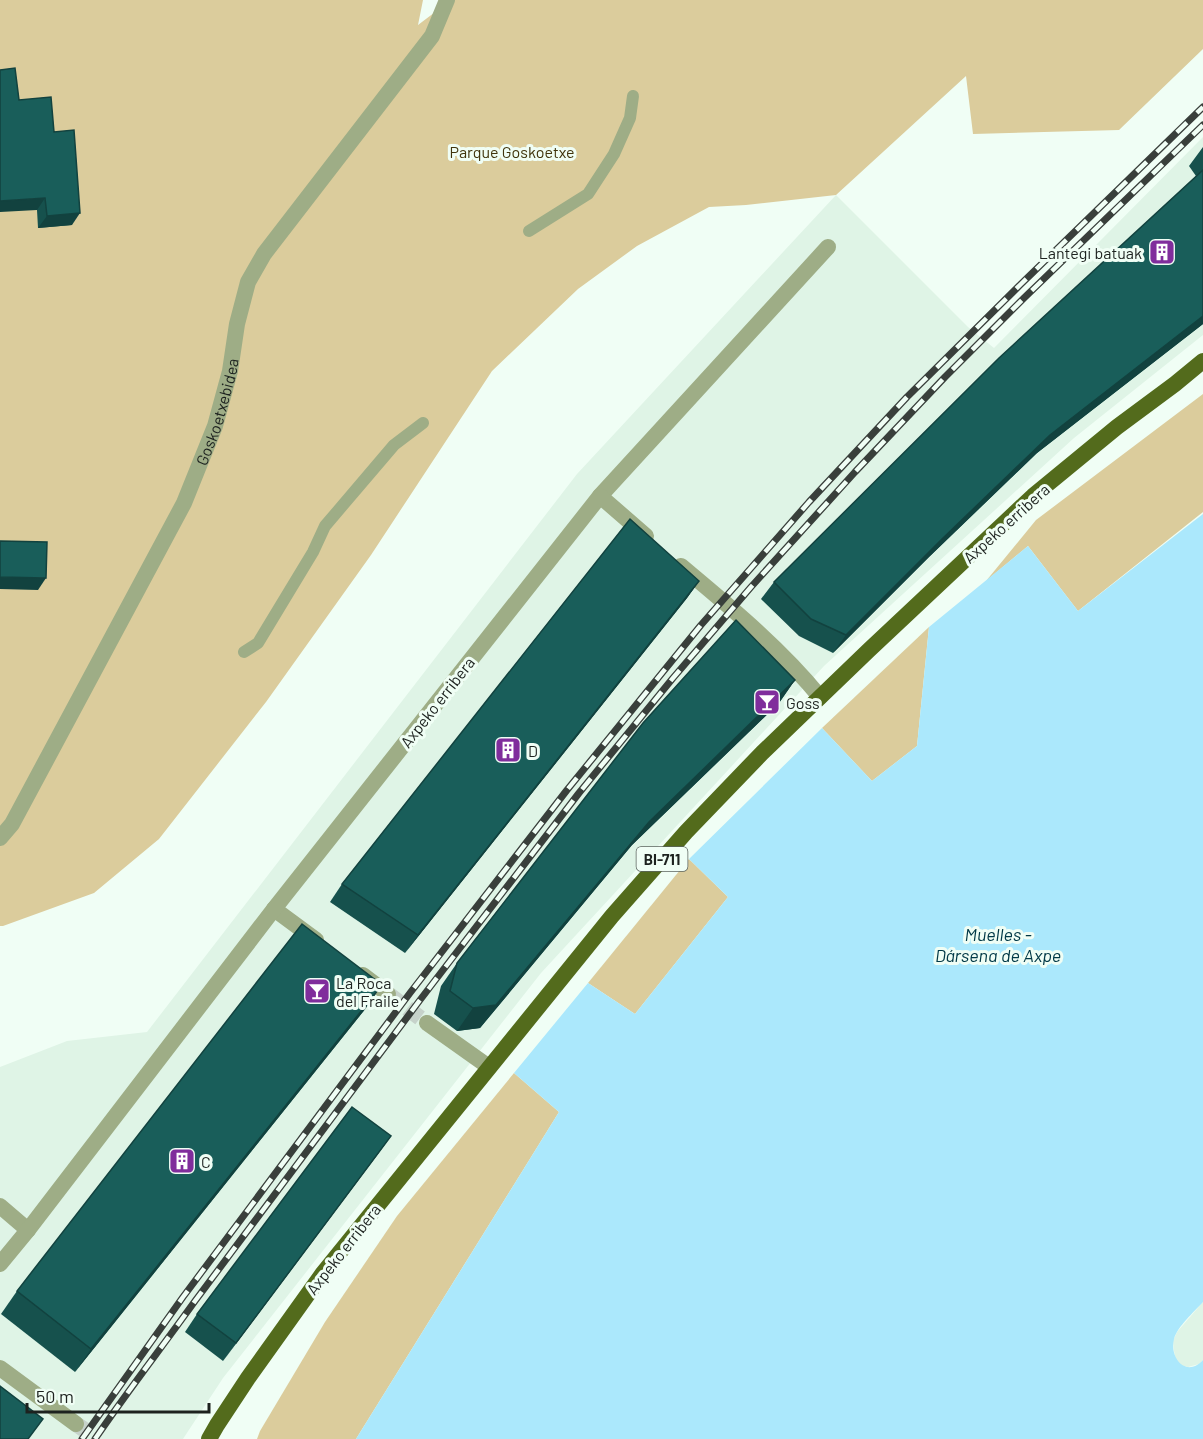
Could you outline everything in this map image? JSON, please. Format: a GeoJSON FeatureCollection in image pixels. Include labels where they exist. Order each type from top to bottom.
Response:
{"type":"FeatureCollection","features":[{"type":"Feature","properties":{"kind":"main road","name":"Axpeko erribera"},"geometry":{"type":"LineString","coordinates":[[209,1439],[248,1378],[323,1273],[612,916],[686,832],[762,753],[1033,496],[1203,361]]}},
{"type":"Feature","properties":{"kind":"street","name":"Goskoetxebidea"},"geometry":{"type":"LineString","coordinates":[[0,838],[12,824],[184,503],[214,426],[230,371],[237,324],[248,282],[264,254],[432,36],[447,0]]}},
{"type":"Feature","properties":{"kind":"street","name":"Axpeko erribera"},"geometry":{"type":"LineString","coordinates":[[0,1264],[274,909],[600,496],[828,247]]}},
{"type":"Feature","properties":{"kind":"street"},"geometry":{"type":"LineString","coordinates":[[600,496],[655,544]]}},
{"type":"Feature","properties":{"kind":"street"},"geometry":{"type":"LineString","coordinates":[[672,558],[785,658],[820,697]]}},
{"type":"Feature","properties":{"kind":"street"},"geometry":{"type":"LineString","coordinates":[[274,909],[331,951]]}},
{"type":"Feature","properties":{"kind":"street"},"geometry":{"type":"LineString","coordinates":[[350,966],[388,994]]}},
{"type":"Feature","properties":{"kind":"street"},"geometry":{"type":"LineString","coordinates":[[427,1023],[489,1067]]}},
{"type":"Feature","properties":{"kind":"street"},"geometry":{"type":"LineString","coordinates":[[0,1206],[28,1230]]}},
{"type":"Feature","properties":{"kind":"street"},"geometry":{"type":"LineString","coordinates":[[0,1368],[76,1424]]}},
{"type":"Feature","properties":{"kind":"lane"},"geometry":{"type":"LineString","coordinates":[[529,231],[588,194],[618,145],[630,118],[633,96]]}},
{"type":"Feature","properties":{"kind":"lane"},"geometry":{"type":"LineString","coordinates":[[244,652],[258,643],[313,552],[325,526],[394,445],[423,423]]}},
{"type":"Feature","properties":{"kind":"shaded area"},"geometry":{"type":"Polygon","coordinates":[[[1203,137],[1203,335],[1074,438],[824,666],[541,973],[223,1378],[183,1439],[0,1439],[0,1067],[67,1041],[147,1032],[577,474],[836,195],[968,327],[994,348],[1203,137]]]}},
{"type":"Feature","properties":{"kind":"shaded area"},"geometry":{"type":"Polygon","coordinates":[[[1203,1302],[1203,1360],[1199,1364],[1182,1366],[1176,1360],[1173,1341],[1177,1332],[1203,1302]]]}},
{"type":"Feature","properties":{"kind":"green space","name":"Parque Goskoetxe"},"geometry":{"type":"Polygon","coordinates":[[[0,0],[423,0],[418,25],[451,0],[1203,0],[1203,49],[1119,130],[973,134],[966,76],[836,195],[709,207],[637,246],[578,289],[492,371],[371,555],[266,702],[159,839],[94,893],[0,926],[0,0]]]}},
{"type":"Feature","properties":{"kind":"green space"},"geometry":{"type":"Polygon","coordinates":[[[1203,394],[1203,512],[1078,611],[1028,546],[986,581],[1036,520],[1203,394]]]}},
{"type":"Feature","properties":{"kind":"green space"},"geometry":{"type":"Polygon","coordinates":[[[929,627],[917,746],[872,781],[822,728],[929,627]]]}},
{"type":"Feature","properties":{"kind":"green space"},"geometry":{"type":"Polygon","coordinates":[[[689,859],[728,897],[635,1014],[588,983],[689,859]]]}},
{"type":"Feature","properties":{"kind":"green space"},"geometry":{"type":"Polygon","coordinates":[[[514,1073],[559,1112],[356,1439],[257,1439],[325,1322],[397,1216],[514,1073]]]}},
{"type":"Feature","properties":{"kind":"water","name":"Muelles - Dársena de Axpe"},"geometry":{"type":"Polygon","coordinates":[[[1203,514],[1203,1302],[1179,1330],[1173,1346],[1177,1359],[1185,1367],[1197,1365],[1203,1360],[1203,1439],[356,1439],[559,1112],[514,1073],[588,983],[635,1014],[728,897],[689,859],[822,728],[872,781],[917,746],[929,627],[1028,546],[1078,611],[1203,514]]]}},
{"type":"Feature","properties":{"kind":"building"},"geometry":{"type":"Polygon","coordinates":[[[15,68],[19,100],[51,97],[54,132],[74,130],[80,213],[47,216],[45,198],[0,201],[0,70],[15,68]]]}},
{"type":"Feature","properties":{"kind":"building"},"geometry":{"type":"Polygon","coordinates":[[[1203,170],[1203,316],[1050,435],[846,635],[811,619],[774,582],[999,358],[1203,170]]]}},
{"type":"Feature","properties":{"kind":"building","name":"D"},"geometry":{"type":"Polygon","coordinates":[[[630,519],[699,581],[418,935],[342,884],[630,519]]]}},
{"type":"Feature","properties":{"kind":"building"},"geometry":{"type":"Polygon","coordinates":[[[0,541],[47,542],[46,578],[0,577],[0,541]]]}},
{"type":"Feature","properties":{"kind":"building"},"geometry":{"type":"Polygon","coordinates":[[[736,620],[795,680],[649,822],[496,1005],[473,1008],[450,991],[457,963],[643,723],[736,620]]]}},
{"type":"Feature","properties":{"kind":"building","name":"C"},"geometry":{"type":"Polygon","coordinates":[[[302,924],[382,985],[91,1349],[17,1291],[302,924]]]}},
{"type":"Feature","properties":{"kind":"building"},"geometry":{"type":"Polygon","coordinates":[[[352,1107],[391,1136],[236,1343],[197,1314],[352,1107]]]}},
{"type":"Feature","properties":{"kind":"building"},"geometry":{"type":"Polygon","coordinates":[[[0,1386],[43,1419],[28,1439],[0,1439],[0,1386]]]}},
{"type":"Feature","properties":{"kind":"tunnel"},"geometry":{"type":"LineString","coordinates":[[388,994],[427,1023]]}},
{"type":"Feature","properties":{"kind":"tunnel"},"geometry":{"type":"LineString","coordinates":[[76,1424],[98,1439]]}},
{"type":"Feature","properties":{"kind":"railway"},"geometry":{"type":"LineString","coordinates":[[82,1439],[183,1297],[410,993],[567,790],[701,625],[809,502],[907,397],[1203,107]]}},
{"type":"Feature","properties":{"kind":"railway"},"geometry":{"type":"LineString","coordinates":[[95,1439],[420,1000],[579,793],[673,678],[751,587],[945,377],[1203,125]]}},
{"type":"Feature","properties":{"kind":"place","name":"Lantegi batuak"},"geometry":{"type":"Point","coordinates":[1162,252]}},
{"type":"Feature","properties":{"kind":"place","name":"Goss"},"geometry":{"type":"Point","coordinates":[767,702]}},
{"type":"Feature","properties":{"kind":"place","name":"D"},"geometry":{"type":"Point","coordinates":[508,750]}},
{"type":"Feature","properties":{"kind":"place","name":"La Roca del Fraile"},"geometry":{"type":"Point","coordinates":[317,991]}},
{"type":"Feature","properties":{"kind":"place","name":"C"},"geometry":{"type":"Point","coordinates":[182,1161]}}]}
